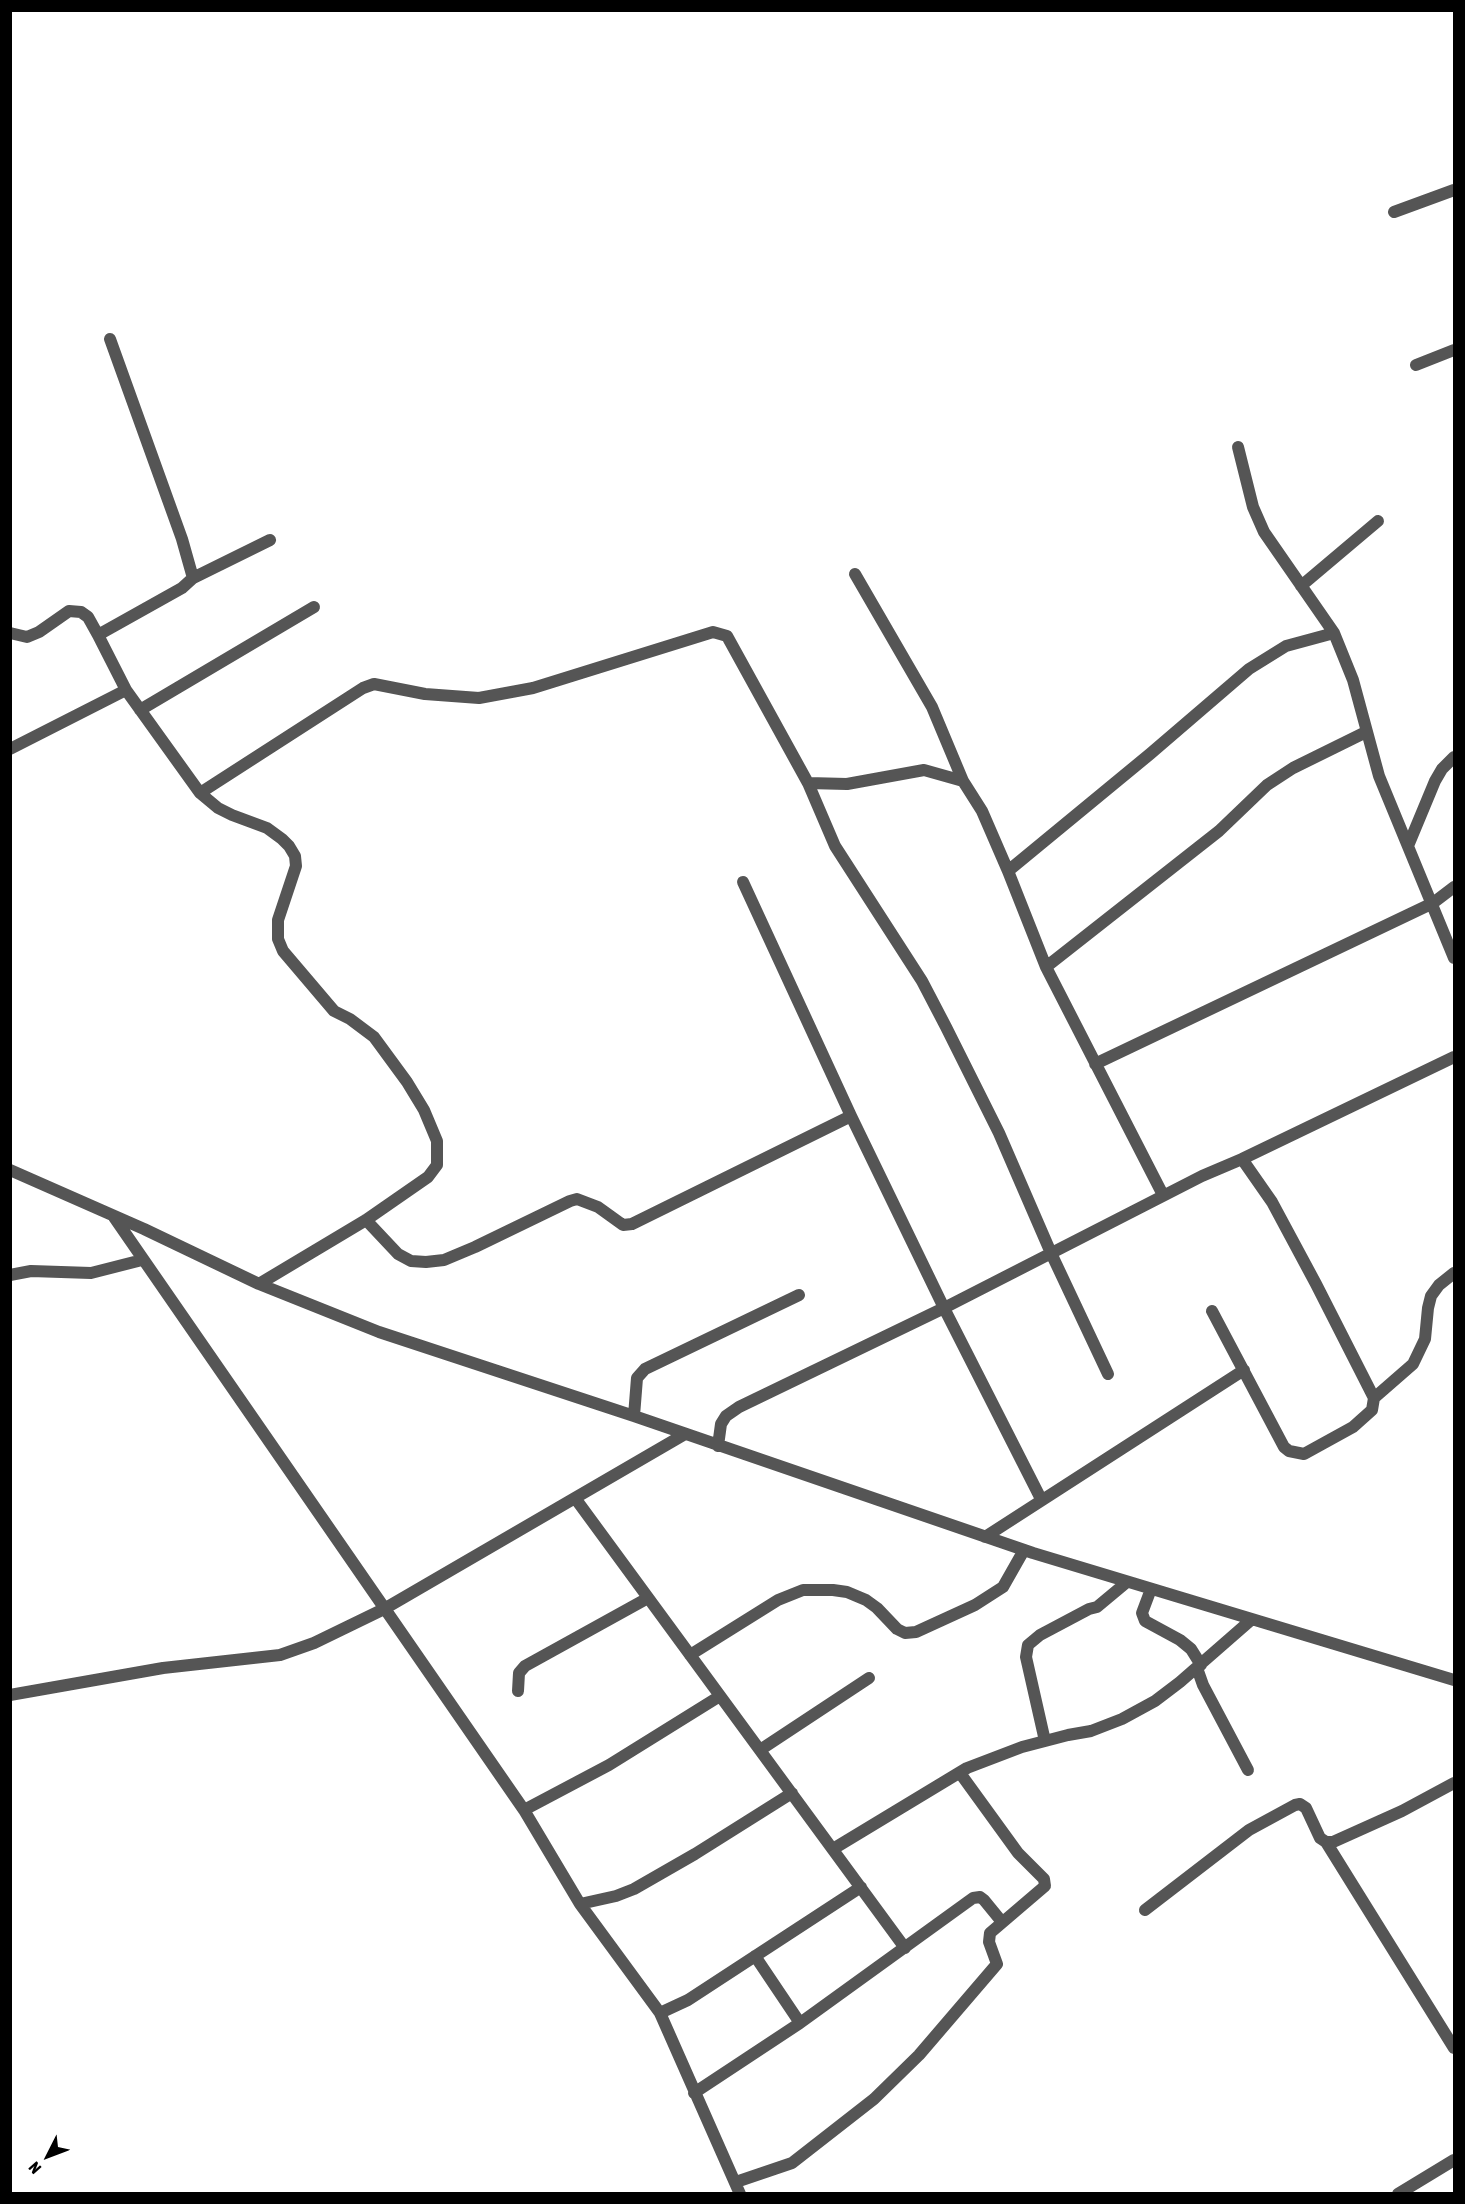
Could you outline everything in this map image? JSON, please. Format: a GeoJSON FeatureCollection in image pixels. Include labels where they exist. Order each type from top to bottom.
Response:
{"type":"FeatureCollection","features":[{"type":"Feature","properties":{"kind":"street"},"geometry":{"type":"LineString","coordinates":[[1394,212],[1455,190]]}},
{"type":"Feature","properties":{"kind":"street"},"geometry":{"type":"LineString","coordinates":[[110,339],[182,538],[193,578]]}},
{"type":"Feature","properties":{"kind":"street"},"geometry":{"type":"LineString","coordinates":[[1416,365],[1455,350]]}},
{"type":"Feature","properties":{"kind":"street"},"geometry":{"type":"LineString","coordinates":[[1238,447],[1253,507],[1264,532],[1334,633],[1363,710],[1366,732],[1379,776],[1455,958]]}},
{"type":"Feature","properties":{"kind":"street"},"geometry":{"type":"LineString","coordinates":[[1301,586],[1378,521]]}},
{"type":"Feature","properties":{"kind":"street"},"geometry":{"type":"LineString","coordinates":[[98,635],[182,588],[193,578],[270,540]]}},
{"type":"Feature","properties":{"kind":"street"},"geometry":{"type":"LineString","coordinates":[[855,574],[932,707],[963,781],[982,811],[1046,967],[1163,1195]]}},
{"type":"Feature","properties":{"kind":"street"},"geometry":{"type":"LineString","coordinates":[[140,710],[314,607]]}},
{"type":"Feature","properties":{"kind":"street"},"geometry":{"type":"LineString","coordinates":[[10,633],[27,637],[39,632],[69,611],[75,610],[88,618],[126,690],[200,793],[218,808],[267,828],[289,846],[295,856],[296,866],[278,920],[278,939],[283,951],[334,1011],[356,1023],[374,1037],[424,1110],[437,1141],[437,1165],[428,1177],[366,1220],[259,1284]]}},
{"type":"Feature","properties":{"kind":"street"},"geometry":{"type":"LineString","coordinates":[[200,793],[363,688],[374,684],[424,694],[479,698],[533,688],[712,632],[727,636],[733,643],[808,783],[836,846],[922,981],[999,1133],[1051,1253],[1108,1374]]}},
{"type":"Feature","properties":{"kind":"street"},"geometry":{"type":"LineString","coordinates":[[1008,871],[1249,669],[1286,646],[1334,633]]}},
{"type":"Feature","properties":{"kind":"street"},"geometry":{"type":"LineString","coordinates":[[10,749],[126,690]]}},
{"type":"Feature","properties":{"kind":"street"},"geometry":{"type":"LineString","coordinates":[[1046,967],[1219,831],[1267,785],[1293,768],[1366,732]]}},
{"type":"Feature","properties":{"kind":"street"},"geometry":{"type":"LineString","coordinates":[[1408,846],[1435,781],[1442,769],[1455,757]]}},
{"type":"Feature","properties":{"kind":"street"},"geometry":{"type":"LineString","coordinates":[[808,783],[847,784],[924,770],[963,781]]}},
{"type":"Feature","properties":{"kind":"street"},"geometry":{"type":"LineString","coordinates":[[743,882],[851,1116],[944,1308],[1041,1499]]}},
{"type":"Feature","properties":{"kind":"street"},"geometry":{"type":"LineString","coordinates":[[1095,1064],[1433,903],[1455,887]]}},
{"type":"Feature","properties":{"kind":"street"},"geometry":{"type":"LineString","coordinates":[[718,1446],[722,1424],[726,1416],[739,1407],[944,1308],[1163,1195],[1455,1057]]}},
{"type":"Feature","properties":{"kind":"street"},"geometry":{"type":"LineString","coordinates":[[366,1220],[398,1254],[411,1262],[444,1260],[577,1199],[598,1207],[623,1225],[632,1224],[851,1116]]}},
{"type":"Feature","properties":{"kind":"street"},"geometry":{"type":"LineString","coordinates":[[1212,1311],[1284,1447],[1304,1454],[1353,1427],[1372,1410],[1374,1398],[1294,1243],[1272,1203],[1242,1159]]}},
{"type":"Feature","properties":{"kind":"street"},"geometry":{"type":"LineString","coordinates":[[10,1170],[259,1284],[379,1332],[634,1416],[1024,1550],[1455,1680]]}},
{"type":"Feature","properties":{"kind":"street"},"geometry":{"type":"LineString","coordinates":[[113,1216],[524,1810],[580,1904],[660,2013],[738,2188],[792,2163],[882,2091],[919,2055],[997,1964],[988,1936],[1042,1889],[1046,1882],[1018,1853],[960,1773]]}},
{"type":"Feature","properties":{"kind":"street"},"geometry":{"type":"LineString","coordinates":[[10,1275],[31,1271],[91,1273],[142,1260]]}},
{"type":"Feature","properties":{"kind":"street"},"geometry":{"type":"LineString","coordinates":[[1374,1398],[1413,1364],[1425,1339],[1431,1296],[1439,1285],[1455,1273]]}},
{"type":"Feature","properties":{"kind":"street"},"geometry":{"type":"LineString","coordinates":[[634,1416],[638,1378],[645,1369],[799,1294]]}},
{"type":"Feature","properties":{"kind":"street"},"geometry":{"type":"LineString","coordinates":[[985,1536],[1244,1370]]}},
{"type":"Feature","properties":{"kind":"street"},"geometry":{"type":"LineString","coordinates":[[10,1695],[163,1668],[280,1654],[315,1643],[384,1609],[685,1434]]}},
{"type":"Feature","properties":{"kind":"street"},"geometry":{"type":"LineString","coordinates":[[574,1498],[905,1948]]}},
{"type":"Feature","properties":{"kind":"street"},"geometry":{"type":"LineString","coordinates":[[690,1655],[778,1600],[803,1590],[847,1592],[866,1600],[905,1634],[923,1630],[975,1605],[1003,1587],[1024,1550]]}},
{"type":"Feature","properties":{"kind":"street"},"geometry":{"type":"LineString","coordinates":[[1045,1741],[1026,1657],[1028,1645],[1040,1635],[1097,1607],[1126,1582]]}},
{"type":"Feature","properties":{"kind":"street"},"geometry":{"type":"LineString","coordinates":[[1151,1589],[1142,1613],[1145,1621],[1180,1640],[1191,1649],[1199,1667],[1203,1685],[1248,1770]]}},
{"type":"Feature","properties":{"kind":"street"},"geometry":{"type":"LineString","coordinates":[[518,1691],[519,1673],[525,1666],[648,1598]]}},
{"type":"Feature","properties":{"kind":"street"},"geometry":{"type":"LineString","coordinates":[[833,1849],[960,1773],[1022,1747],[1090,1731],[1122,1719],[1155,1701],[1199,1667],[1251,1620]]}},
{"type":"Feature","properties":{"kind":"street"},"geometry":{"type":"LineString","coordinates":[[760,1750],[869,1678]]}},
{"type":"Feature","properties":{"kind":"street"},"geometry":{"type":"LineString","coordinates":[[524,1810],[618,1759],[720,1696]]}},
{"type":"Feature","properties":{"kind":"street"},"geometry":{"type":"LineString","coordinates":[[1326,1842],[1342,1839],[1455,1783]]}},
{"type":"Feature","properties":{"kind":"street"},"geometry":{"type":"LineString","coordinates":[[580,1904],[616,1896],[634,1889],[792,1793]]}},
{"type":"Feature","properties":{"kind":"street"},"geometry":{"type":"LineString","coordinates":[[1145,1910],[1249,1830],[1300,1804],[1306,1808],[1320,1838],[1326,1842],[1455,2048]]}},
{"type":"Feature","properties":{"kind":"street"},"geometry":{"type":"LineString","coordinates":[[660,2013],[688,2000],[861,1887]]}},
{"type":"Feature","properties":{"kind":"street"},"geometry":{"type":"LineString","coordinates":[[694,2093],[800,2023],[973,1898],[980,1897],[984,1900],[1002,1922]]}},
{"type":"Feature","properties":{"kind":"street"},"geometry":{"type":"LineString","coordinates":[[755,1956],[800,2023]]}},
{"type":"Feature","properties":{"kind":"street"},"geometry":{"type":"LineString","coordinates":[[1398,2193],[1455,2160]]}}]}
